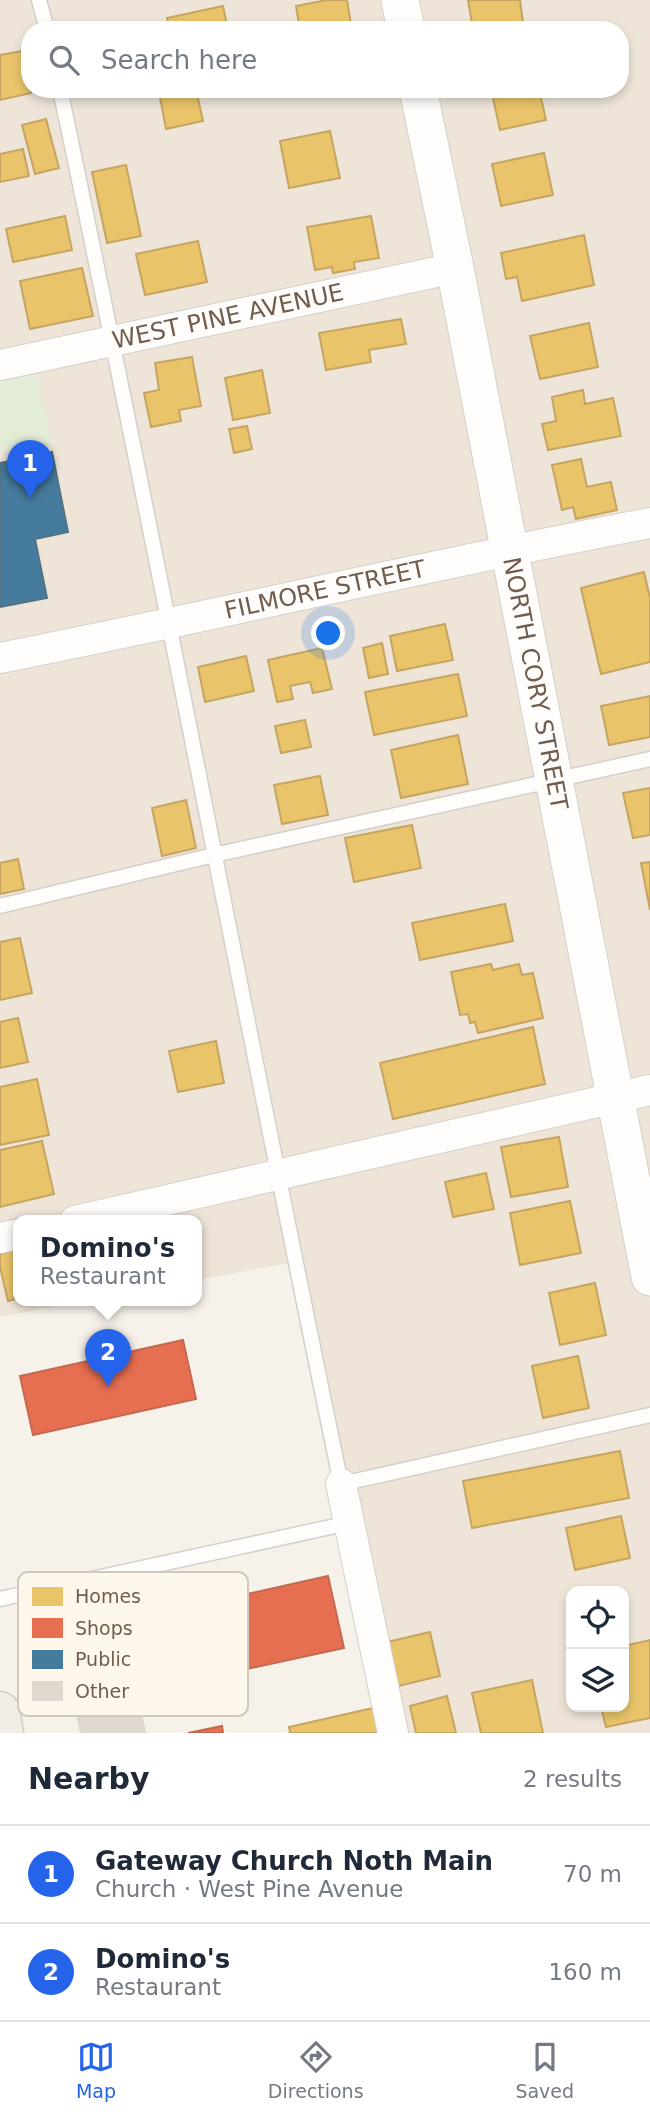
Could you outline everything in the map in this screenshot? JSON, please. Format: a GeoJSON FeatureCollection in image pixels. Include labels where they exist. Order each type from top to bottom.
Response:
{"type":"FeatureCollection","features":[{"type":"Feature","properties":{"kind":"main road"},"geometry":{"type":"LineString","coordinates":[[0,1711],[5,1733]]}},
{"type":"Feature","properties":{"kind":"street"},"geometry":{"type":"LineString","coordinates":[[400,0],[404,21]]}},
{"type":"Feature","properties":{"kind":"street","name":"NORTH CORY STREET"},"geometry":{"type":"LineString","coordinates":[[420,98],[650,1277]]}},
{"type":"Feature","properties":{"kind":"street","name":"WEST PINE AVENUE"},"geometry":{"type":"LineString","coordinates":[[0,365],[455,268]]}},
{"type":"Feature","properties":{"kind":"street","name":"FILMORE STREET"},"geometry":{"type":"LineString","coordinates":[[0,658],[509,550],[650,523]]}},
{"type":"Feature","properties":{"kind":"street"},"geometry":{"type":"LineString","coordinates":[[101,1215],[650,1090]]}},
{"type":"Feature","properties":{"kind":"street"},"geometry":{"type":"LineString","coordinates":[[341,1484],[393,1733]]}},
{"type":"Feature","properties":{"kind":"lane"},"geometry":{"type":"LineString","coordinates":[[39,0],[45,21]]}},
{"type":"Feature","properties":{"kind":"lane"},"geometry":{"type":"LineString","coordinates":[[62,98],[113,341],[277,1175],[341,1484],[650,1415]]}},
{"type":"Feature","properties":{"kind":"lane"},"geometry":{"type":"LineString","coordinates":[[0,906],[214,855],[650,759]]}},
{"type":"Feature","properties":{"kind":"lane"},"geometry":{"type":"LineString","coordinates":[[124,1572],[349,1523]]}},
{"type":"Feature","properties":{"kind":"lane"},"geometry":{"type":"LineString","coordinates":[[0,1599],[18,1595]]}},
{"type":"Feature","properties":{"kind":"shaded area"},"geometry":{"type":"Polygon","coordinates":[[[0,0],[650,0],[650,1733],[393,1733],[295,1262],[202,1279],[202,1215],[13,1215],[13,1306],[56,1306],[0,1317],[0,0]]]}},
{"type":"Feature","properties":{"kind":"green space"},"geometry":{"type":"Polygon","coordinates":[[[23,372],[37,377],[51,441],[0,452],[0,376],[23,372]]]}},
{"type":"Feature","properties":{"kind":"building: Homes"},"geometry":{"type":"Polygon","coordinates":[[[327,0],[347,0],[350,21],[298,21],[296,6],[327,0]]]}},
{"type":"Feature","properties":{"kind":"building: Homes"},"geometry":{"type":"Polygon","coordinates":[[[468,0],[520,0],[523,21],[472,21],[468,0]]]}},
{"type":"Feature","properties":{"kind":"building: Homes"},"geometry":{"type":"Polygon","coordinates":[[[223,6],[226,21],[168,21],[167,18],[223,6]]]}},
{"type":"Feature","properties":{"kind":"building: Homes"},"geometry":{"type":"Polygon","coordinates":[[[21,51],[21,95],[0,100],[0,55],[21,51]]]}},
{"type":"Feature","properties":{"kind":"building: Homes"},"geometry":{"type":"Polygon","coordinates":[[[160,98],[198,98],[203,121],[166,129],[160,98]]]}},
{"type":"Feature","properties":{"kind":"building: Homes"},"geometry":{"type":"Polygon","coordinates":[[[493,98],[541,98],[546,120],[500,130],[493,98]]]}},
{"type":"Feature","properties":{"kind":"building: Homes"},"geometry":{"type":"Polygon","coordinates":[[[46,119],[59,168],[35,174],[22,125],[46,119]]]}},
{"type":"Feature","properties":{"kind":"building: Homes"},"geometry":{"type":"Polygon","coordinates":[[[330,131],[340,178],[289,188],[280,141],[330,131]]]}},
{"type":"Feature","properties":{"kind":"building: Homes"},"geometry":{"type":"Polygon","coordinates":[[[23,149],[29,176],[0,182],[0,154],[23,149]]]}},
{"type":"Feature","properties":{"kind":"building: Homes"},"geometry":{"type":"Polygon","coordinates":[[[544,153],[553,195],[501,206],[492,164],[544,153]]]}},
{"type":"Feature","properties":{"kind":"building: Homes"},"geometry":{"type":"Polygon","coordinates":[[[126,165],[141,236],[107,243],[92,172],[126,165]]]}},
{"type":"Feature","properties":{"kind":"building: Homes"},"geometry":{"type":"Polygon","coordinates":[[[65,216],[72,250],[13,262],[6,229],[65,216]]]}},
{"type":"Feature","properties":{"kind":"building: Homes"},"geometry":{"type":"Polygon","coordinates":[[[371,216],[379,258],[354,262],[355,269],[333,273],[332,267],[315,270],[307,227],[371,216]]]}},
{"type":"Feature","properties":{"kind":"building: Homes"},"geometry":{"type":"Polygon","coordinates":[[[584,235],[594,285],[522,301],[517,277],[506,279],[501,253],[584,235]]]}},
{"type":"Feature","properties":{"kind":"building: Homes"},"geometry":{"type":"Polygon","coordinates":[[[198,241],[207,282],[145,295],[136,254],[198,241]]]}},
{"type":"Feature","properties":{"kind":"building: Homes"},"geometry":{"type":"Polygon","coordinates":[[[82,268],[93,316],[30,329],[20,281],[82,268]]]}},
{"type":"Feature","properties":{"kind":"building: Homes"},"geometry":{"type":"Polygon","coordinates":[[[401,319],[406,344],[369,350],[371,362],[326,370],[319,333],[401,319]]]}},
{"type":"Feature","properties":{"kind":"building: Homes"},"geometry":{"type":"Polygon","coordinates":[[[589,323],[598,367],[540,379],[530,336],[589,323]]]}},
{"type":"Feature","properties":{"kind":"building: Homes"},"geometry":{"type":"Polygon","coordinates":[[[192,357],[201,406],[179,410],[181,421],[151,427],[144,393],[159,390],[155,363],[192,357]]]}},
{"type":"Feature","properties":{"kind":"building: Homes"},"geometry":{"type":"Polygon","coordinates":[[[262,370],[270,413],[233,420],[225,378],[262,370]]]}},
{"type":"Feature","properties":{"kind":"building: Homes"},"geometry":{"type":"Polygon","coordinates":[[[583,390],[585,404],[613,398],[621,436],[548,450],[542,424],[556,421],[552,397],[583,390]]]}},
{"type":"Feature","properties":{"kind":"building: Homes"},"geometry":{"type":"Polygon","coordinates":[[[247,426],[252,449],[234,453],[229,429],[247,426]]]}},
{"type":"Feature","properties":{"kind":"building: Homes"},"geometry":{"type":"Polygon","coordinates":[[[581,459],[587,487],[611,482],[617,510],[576,519],[573,507],[562,510],[552,465],[581,459]]]}},
{"type":"Feature","properties":{"kind":"building: Homes"},"geometry":{"type":"Polygon","coordinates":[[[644,572],[650,598],[650,662],[601,674],[581,588],[644,572]]]}},
{"type":"Feature","properties":{"kind":"building: Homes"},"geometry":{"type":"Polygon","coordinates":[[[445,624],[453,660],[397,671],[390,636],[445,624]]]}},
{"type":"Feature","properties":{"kind":"building: Homes"},"geometry":{"type":"Polygon","coordinates":[[[382,643],[388,674],[369,678],[363,648],[382,643]]]}},
{"type":"Feature","properties":{"kind":"building: Homes"},"geometry":{"type":"Polygon","coordinates":[[[322,648],[332,689],[313,693],[310,682],[290,686],[293,699],[277,702],[268,660],[322,648]]]}},
{"type":"Feature","properties":{"kind":"building: Homes"},"geometry":{"type":"Polygon","coordinates":[[[246,656],[254,691],[205,702],[198,667],[246,656]]]}},
{"type":"Feature","properties":{"kind":"building: Homes"},"geometry":{"type":"Polygon","coordinates":[[[458,674],[467,716],[374,735],[365,692],[458,674]]]}},
{"type":"Feature","properties":{"kind":"building: Homes"},"geometry":{"type":"Polygon","coordinates":[[[650,696],[650,737],[609,745],[601,706],[650,696]]]}},
{"type":"Feature","properties":{"kind":"building: Homes"},"geometry":{"type":"Polygon","coordinates":[[[305,720],[311,747],[281,753],[275,726],[305,720]]]}},
{"type":"Feature","properties":{"kind":"building: Homes"},"geometry":{"type":"Polygon","coordinates":[[[458,735],[468,784],[401,798],[391,750],[458,735]]]}},
{"type":"Feature","properties":{"kind":"building: Homes"},"geometry":{"type":"Polygon","coordinates":[[[320,776],[328,815],[282,824],[274,785],[320,776]]]}},
{"type":"Feature","properties":{"kind":"building: Homes"},"geometry":{"type":"Polygon","coordinates":[[[650,788],[650,835],[633,838],[623,793],[650,788]]]}},
{"type":"Feature","properties":{"kind":"building: Homes"},"geometry":{"type":"Polygon","coordinates":[[[186,800],[196,848],[162,856],[152,808],[186,800]]]}},
{"type":"Feature","properties":{"kind":"building: Homes"},"geometry":{"type":"Polygon","coordinates":[[[412,825],[421,868],[354,882],[345,838],[412,825]]]}},
{"type":"Feature","properties":{"kind":"building: Homes"},"geometry":{"type":"Polygon","coordinates":[[[18,859],[24,889],[0,894],[0,863],[18,859]]]}},
{"type":"Feature","properties":{"kind":"building: Homes"},"geometry":{"type":"Polygon","coordinates":[[[650,862],[650,910],[641,863],[650,862]]]}},
{"type":"Feature","properties":{"kind":"building: Homes"},"geometry":{"type":"Polygon","coordinates":[[[505,904],[513,941],[420,960],[412,923],[505,904]]]}},
{"type":"Feature","properties":{"kind":"building: Homes"},"geometry":{"type":"Polygon","coordinates":[[[20,938],[32,993],[0,1000],[0,942],[20,938]]]}},
{"type":"Feature","properties":{"kind":"building: Homes"},"geometry":{"type":"Polygon","coordinates":[[[491,964],[493,970],[519,964],[522,975],[533,973],[543,1018],[478,1033],[475,1022],[470,1023],[468,1014],[460,1015],[451,972],[491,964]]]}},
{"type":"Feature","properties":{"kind":"building: Homes"},"geometry":{"type":"Polygon","coordinates":[[[18,1018],[28,1062],[0,1068],[0,1022],[18,1018]]]}},
{"type":"Feature","properties":{"kind":"building: Homes"},"geometry":{"type":"Polygon","coordinates":[[[533,1027],[545,1084],[393,1119],[380,1063],[533,1027]]]}},
{"type":"Feature","properties":{"kind":"building: Homes"},"geometry":{"type":"Polygon","coordinates":[[[216,1041],[224,1083],[178,1092],[169,1051],[216,1041]]]}},
{"type":"Feature","properties":{"kind":"building: Homes"},"geometry":{"type":"Polygon","coordinates":[[[37,1079],[49,1135],[0,1145],[0,1087],[37,1079]]]}},
{"type":"Feature","properties":{"kind":"building: Homes"},"geometry":{"type":"Polygon","coordinates":[[[559,1137],[568,1187],[511,1197],[501,1147],[559,1137]]]}},
{"type":"Feature","properties":{"kind":"building: Homes"},"geometry":{"type":"Polygon","coordinates":[[[42,1141],[54,1194],[0,1207],[0,1150],[42,1141]]]}},
{"type":"Feature","properties":{"kind":"building: Homes"},"geometry":{"type":"Polygon","coordinates":[[[486,1173],[494,1209],[453,1217],[445,1182],[486,1173]]]}},
{"type":"Feature","properties":{"kind":"building: Homes"},"geometry":{"type":"Polygon","coordinates":[[[570,1201],[581,1253],[520,1265],[510,1213],[570,1201]]]}},
{"type":"Feature","properties":{"kind":"building: Homes"},"geometry":{"type":"Polygon","coordinates":[[[13,1251],[13,1300],[8,1301],[0,1267],[0,1254],[13,1251]]]}},
{"type":"Feature","properties":{"kind":"building: Homes"},"geometry":{"type":"Polygon","coordinates":[[[595,1283],[606,1335],[560,1345],[549,1293],[595,1283]]]}},
{"type":"Feature","properties":{"kind":"building: Homes"},"geometry":{"type":"Polygon","coordinates":[[[578,1356],[589,1408],[543,1418],[532,1366],[578,1356]]]}},
{"type":"Feature","properties":{"kind":"building: Homes"},"geometry":{"type":"Polygon","coordinates":[[[620,1451],[629,1498],[472,1528],[463,1481],[620,1451]]]}},
{"type":"Feature","properties":{"kind":"building: Homes"},"geometry":{"type":"Polygon","coordinates":[[[621,1516],[630,1558],[575,1570],[566,1528],[621,1516]]]}},
{"type":"Feature","properties":{"kind":"building: Homes"},"geometry":{"type":"Polygon","coordinates":[[[430,1632],[440,1676],[394,1687],[383,1643],[430,1632]]]}},
{"type":"Feature","properties":{"kind":"building: Homes"},"geometry":{"type":"Polygon","coordinates":[[[650,1640],[650,1718],[606,1727],[602,1712],[629,1712],[629,1645],[650,1640]]]}},
{"type":"Feature","properties":{"kind":"building: Homes"},"geometry":{"type":"Polygon","coordinates":[[[532,1680],[543,1733],[481,1733],[472,1693],[532,1680]]]}},
{"type":"Feature","properties":{"kind":"building: Homes"},"geometry":{"type":"Polygon","coordinates":[[[447,1696],[456,1733],[416,1733],[410,1706],[447,1696]]]}},
{"type":"Feature","properties":{"kind":"building: Homes"},"geometry":{"type":"Polygon","coordinates":[[[373,1708],[379,1733],[290,1733],[289,1727],[373,1708]]]}},
{"type":"Feature","properties":{"kind":"building: Shops"},"geometry":{"type":"Polygon","coordinates":[[[183,1340],[196,1399],[33,1435],[20,1376],[183,1340]]]}},
{"type":"Feature","properties":{"kind":"building: Shops"},"geometry":{"type":"Polygon","coordinates":[[[328,1576],[344,1648],[248,1669],[248,1594],[328,1576]]]}},
{"type":"Feature","properties":{"kind":"building: Shops"},"geometry":{"type":"Polygon","coordinates":[[[222,1726],[223,1733],[188,1733],[222,1726]]]}},
{"type":"Feature","properties":{"kind":"building: Public"},"geometry":{"type":"Polygon","coordinates":[[[52,452],[68,532],[35,539],[47,598],[0,607],[0,463],[52,452]]]}},
{"type":"Feature","properties":{"kind":"building: Other"},"geometry":{"type":"Polygon","coordinates":[[[77,1716],[142,1716],[145,1733],[81,1733],[77,1716]]]}},
{"type":"Feature","properties":{"kind":"place","name":"Gateway Church Noth Main"},"geometry":{"type":"Point","coordinates":[30,498]}},
{"type":"Feature","properties":{"kind":"place","name":"Domino's"},"geometry":{"type":"Point","coordinates":[108,1387]}}]}
